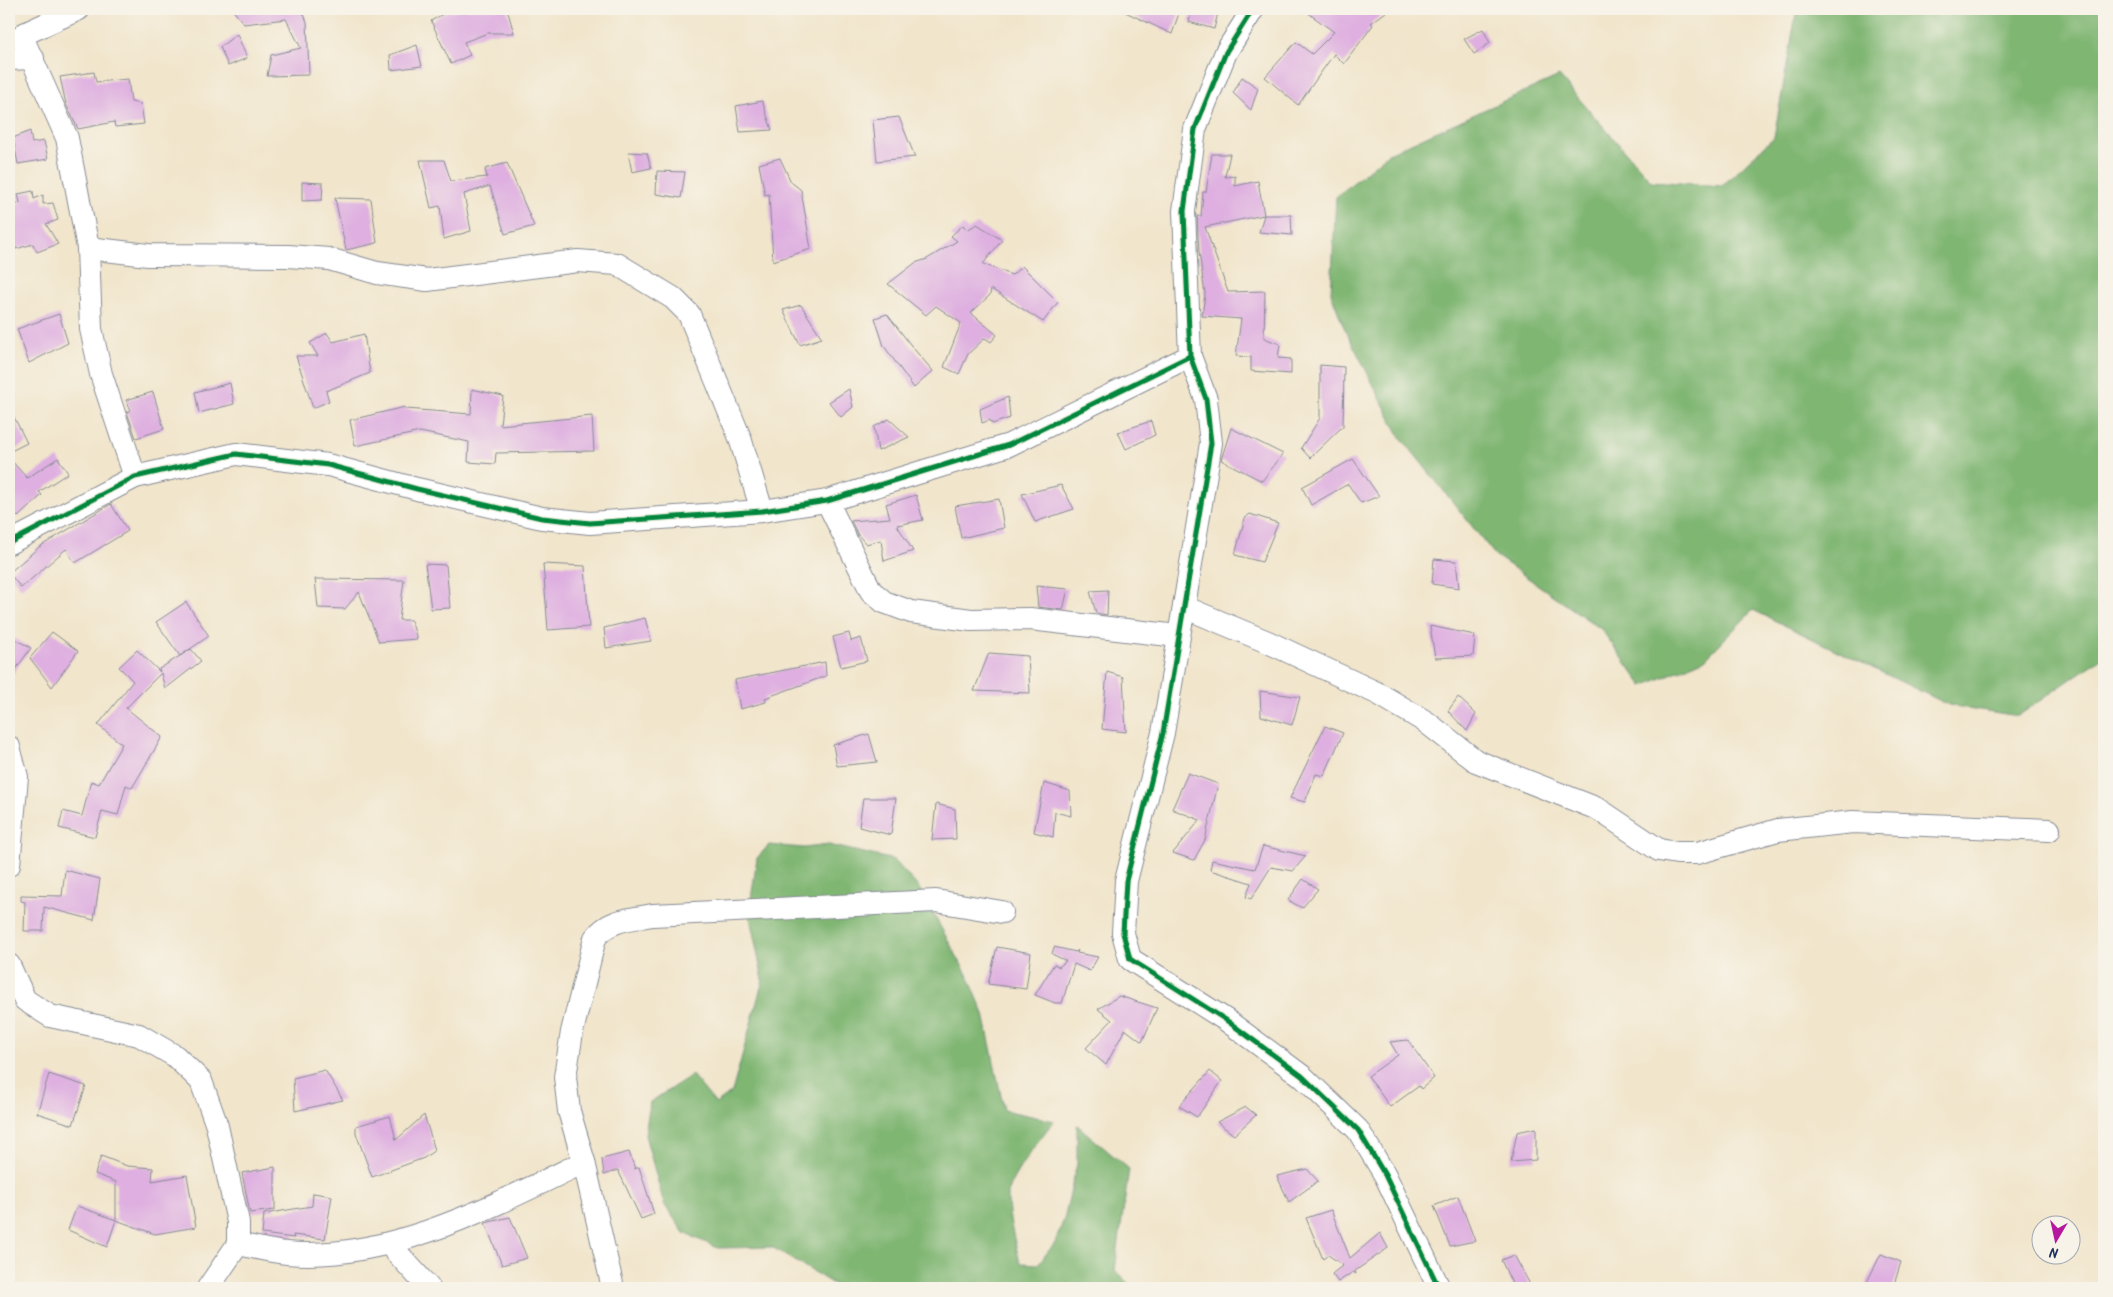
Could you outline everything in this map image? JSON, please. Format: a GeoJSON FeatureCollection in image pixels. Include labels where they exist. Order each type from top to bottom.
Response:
{"type":"FeatureCollection","features":[{"type":"Feature","properties":{"kind":"street"},"geometry":{"type":"LineString","coordinates":[[80,9],[24,34],[24,42],[33,58],[67,138],[88,248],[91,329],[101,374],[135,477]]}},
{"type":"Feature","properties":{"kind":"street"},"geometry":{"type":"LineString","coordinates":[[1253,9],[1226,52],[1195,130],[1184,211],[1190,356],[1206,399],[1211,443],[1163,733],[1126,881],[1123,932],[1130,959],[1226,1020],[1302,1076],[1358,1130],[1385,1175],[1439,1288]]}},
{"type":"Feature","properties":{"kind":"street"},"geometry":{"type":"LineString","coordinates":[[9,59],[33,58]]}},
{"type":"Feature","properties":{"kind":"street"},"geometry":{"type":"LineString","coordinates":[[88,248],[148,255],[288,256],[329,259],[377,273],[427,280],[578,261],[617,264],[673,298],[689,314],[740,438],[762,511]]}},
{"type":"Feature","properties":{"kind":"street"},"geometry":{"type":"LineString","coordinates":[[9,543],[135,477],[236,454],[328,465],[417,489],[542,518],[590,523],[762,511],[827,501],[1009,444],[1190,356]]}},
{"type":"Feature","properties":{"kind":"street"},"geometry":{"type":"LineString","coordinates":[[827,501],[871,591],[884,602],[911,612],[971,620],[1030,620],[1178,636]]}},
{"type":"Feature","properties":{"kind":"street"},"geometry":{"type":"LineString","coordinates":[[1184,607],[1270,643],[1379,694],[1426,722],[1476,761],[1598,809],[1659,850],[1677,853],[1697,853],[1778,830],[1853,822],[2050,830]]}},
{"type":"Feature","properties":{"kind":"street"},"geometry":{"type":"LineString","coordinates":[[9,747],[17,777],[9,865]]}},
{"type":"Feature","properties":{"kind":"street"},"geometry":{"type":"LineString","coordinates":[[613,1288],[584,1162],[569,1111],[565,1078],[572,1032],[595,938],[600,930],[614,922],[653,915],[936,901],[1002,912]]}},
{"type":"Feature","properties":{"kind":"street"},"geometry":{"type":"LineString","coordinates":[[9,965],[25,1000],[50,1016],[139,1035],[175,1056],[202,1081],[217,1126],[238,1222],[238,1244],[208,1288]]}},
{"type":"Feature","properties":{"kind":"street"},"geometry":{"type":"LineString","coordinates":[[238,1244],[287,1253],[333,1252],[390,1244],[494,1206],[584,1162]]}},
{"type":"Feature","properties":{"kind":"street"},"geometry":{"type":"LineString","coordinates":[[390,1244],[429,1288]]}},
{"type":"Feature","properties":{"kind":"green space"},"geometry":{"type":"Polygon","coordinates":[[[1797,9],[2104,9],[2104,656],[2018,716],[1949,705],[1753,610],[1705,659],[1643,686],[1601,629],[1495,555],[1399,435],[1343,325],[1331,293],[1336,197],[1389,153],[1559,76],[1651,181],[1722,186],[1774,137],[1797,9]]]}},
{"type":"Feature","properties":{"kind":"green space"},"geometry":{"type":"Polygon","coordinates":[[[769,845],[804,848],[829,845],[894,860],[919,888],[969,978],[984,1014],[1004,1110],[1054,1121],[1020,1168],[1008,1193],[1010,1219],[1020,1263],[1038,1264],[1055,1243],[1064,1219],[1077,1164],[1077,1125],[1129,1169],[1115,1270],[1133,1288],[840,1288],[772,1247],[718,1248],[684,1233],[664,1204],[645,1135],[650,1102],[692,1075],[716,1104],[732,1092],[763,980],[749,913],[757,858],[769,845]]]}},
{"type":"Feature","properties":{"kind":"building"},"geometry":{"type":"Polygon","coordinates":[[[232,9],[302,9],[307,22],[309,75],[267,76],[271,55],[301,48],[286,19],[244,24],[232,9]]]}},
{"type":"Feature","properties":{"kind":"building"},"geometry":{"type":"Polygon","coordinates":[[[464,9],[507,9],[514,33],[488,33],[464,42],[470,55],[451,64],[431,21],[449,10],[450,12],[464,9]]]}},
{"type":"Feature","properties":{"kind":"building"},"geometry":{"type":"Polygon","coordinates":[[[1119,9],[1168,9],[1179,13],[1172,34],[1119,9]]]}},
{"type":"Feature","properties":{"kind":"building"},"geometry":{"type":"Polygon","coordinates":[[[1192,9],[1219,9],[1214,29],[1189,22],[1192,9]]]}},
{"type":"Feature","properties":{"kind":"building"},"geometry":{"type":"Polygon","coordinates":[[[1303,9],[1390,9],[1371,23],[1373,25],[1344,64],[1334,54],[1298,105],[1265,77],[1296,42],[1312,54],[1334,32],[1303,9]]]}},
{"type":"Feature","properties":{"kind":"building"},"geometry":{"type":"Polygon","coordinates":[[[1483,29],[1490,43],[1474,54],[1464,39],[1483,29]]]}},
{"type":"Feature","properties":{"kind":"building"},"geometry":{"type":"Polygon","coordinates":[[[237,34],[247,58],[228,66],[220,47],[237,34]]]}},
{"type":"Feature","properties":{"kind":"building"},"geometry":{"type":"Polygon","coordinates":[[[417,45],[422,66],[391,70],[390,55],[417,45]]]}},
{"type":"Feature","properties":{"kind":"building"},"geometry":{"type":"Polygon","coordinates":[[[94,72],[96,82],[128,79],[131,102],[141,104],[144,124],[115,127],[114,122],[78,129],[66,104],[60,77],[94,72]]]}},
{"type":"Feature","properties":{"kind":"building"},"geometry":{"type":"Polygon","coordinates":[[[1242,77],[1258,88],[1251,110],[1233,93],[1242,77]]]}},
{"type":"Feature","properties":{"kind":"building"},"geometry":{"type":"Polygon","coordinates":[[[762,101],[772,130],[740,132],[736,106],[762,101]]]}},
{"type":"Feature","properties":{"kind":"building"},"geometry":{"type":"Polygon","coordinates":[[[899,117],[915,157],[877,161],[873,120],[899,117]]]}},
{"type":"Feature","properties":{"kind":"building"},"geometry":{"type":"Polygon","coordinates":[[[30,131],[32,143],[44,141],[48,159],[18,164],[13,138],[30,131]]]}},
{"type":"Feature","properties":{"kind":"building"},"geometry":{"type":"Polygon","coordinates":[[[628,152],[647,153],[651,168],[632,172],[628,152]]]}},
{"type":"Feature","properties":{"kind":"building"},"geometry":{"type":"Polygon","coordinates":[[[1212,154],[1230,154],[1225,177],[1235,176],[1235,186],[1258,181],[1264,215],[1205,227],[1228,292],[1265,291],[1264,338],[1280,344],[1278,358],[1291,359],[1291,374],[1251,371],[1251,357],[1236,356],[1241,319],[1202,316],[1205,294],[1199,252],[1197,216],[1201,216],[1203,192],[1206,192],[1212,154]]]}},
{"type":"Feature","properties":{"kind":"building"},"geometry":{"type":"Polygon","coordinates":[[[780,158],[791,182],[801,190],[811,249],[773,261],[769,194],[765,195],[759,164],[780,158]]]}},
{"type":"Feature","properties":{"kind":"building"},"geometry":{"type":"Polygon","coordinates":[[[420,160],[444,160],[451,181],[487,177],[485,169],[507,163],[534,226],[505,234],[490,186],[464,194],[471,231],[444,239],[440,206],[431,208],[420,160]]]}},
{"type":"Feature","properties":{"kind":"building"},"geometry":{"type":"Polygon","coordinates":[[[657,171],[685,172],[681,198],[656,194],[657,171]]]}},
{"type":"Feature","properties":{"kind":"building"},"geometry":{"type":"Polygon","coordinates":[[[302,182],[323,183],[322,200],[302,201],[302,182]]]}},
{"type":"Feature","properties":{"kind":"building"},"geometry":{"type":"Polygon","coordinates":[[[33,191],[34,199],[43,195],[43,204],[53,203],[58,220],[46,224],[58,244],[37,252],[33,244],[16,249],[9,233],[9,207],[20,203],[18,194],[33,191]]]}},
{"type":"Feature","properties":{"kind":"building"},"geometry":{"type":"Polygon","coordinates":[[[335,198],[371,199],[377,243],[346,250],[335,198]]]}},
{"type":"Feature","properties":{"kind":"building"},"geometry":{"type":"Polygon","coordinates":[[[1264,215],[1291,215],[1292,235],[1259,232],[1264,215]]]}},
{"type":"Feature","properties":{"kind":"building"},"geometry":{"type":"Polygon","coordinates":[[[977,224],[1002,240],[983,264],[1012,275],[1022,266],[1058,302],[1043,322],[991,289],[990,295],[971,313],[997,335],[991,342],[985,338],[968,354],[959,374],[944,367],[961,323],[936,306],[926,315],[888,284],[915,263],[927,259],[957,241],[951,236],[963,225],[967,230],[977,224]]]}},
{"type":"Feature","properties":{"kind":"building"},"geometry":{"type":"Polygon","coordinates":[[[801,305],[822,338],[800,345],[783,310],[801,305]]]}},
{"type":"Feature","properties":{"kind":"building"},"geometry":{"type":"Polygon","coordinates":[[[59,314],[68,343],[29,363],[17,329],[59,314]]]}},
{"type":"Feature","properties":{"kind":"building"},"geometry":{"type":"Polygon","coordinates":[[[887,314],[933,371],[914,388],[884,346],[875,318],[887,314]]]}},
{"type":"Feature","properties":{"kind":"building"},"geometry":{"type":"Polygon","coordinates":[[[327,333],[333,342],[364,334],[370,373],[326,391],[329,401],[313,408],[296,356],[318,356],[310,343],[327,333]]]}},
{"type":"Feature","properties":{"kind":"building"},"geometry":{"type":"Polygon","coordinates":[[[1320,365],[1344,367],[1343,426],[1310,458],[1301,448],[1320,418],[1320,365]]]}},
{"type":"Feature","properties":{"kind":"building"},"geometry":{"type":"Polygon","coordinates":[[[230,383],[234,404],[199,413],[195,392],[230,383]]]}},
{"type":"Feature","properties":{"kind":"building"},"geometry":{"type":"Polygon","coordinates":[[[472,389],[503,396],[500,425],[592,416],[594,451],[496,453],[495,464],[468,462],[469,442],[420,432],[355,446],[350,420],[405,407],[406,409],[471,414],[472,389]]]}},
{"type":"Feature","properties":{"kind":"building"},"geometry":{"type":"Polygon","coordinates":[[[849,389],[853,407],[841,417],[829,402],[849,389]]]}},
{"type":"Feature","properties":{"kind":"building"},"geometry":{"type":"Polygon","coordinates":[[[153,392],[164,429],[136,438],[127,412],[131,410],[126,400],[153,392]]]}},
{"type":"Feature","properties":{"kind":"building"},"geometry":{"type":"Polygon","coordinates":[[[1008,397],[1010,418],[992,424],[990,420],[982,423],[980,409],[1008,397]]]}},
{"type":"Feature","properties":{"kind":"building"},"geometry":{"type":"Polygon","coordinates":[[[9,407],[27,443],[9,452],[9,407]]]}},
{"type":"Feature","properties":{"kind":"building"},"geometry":{"type":"Polygon","coordinates":[[[889,419],[909,437],[878,451],[874,427],[889,419]]]}},
{"type":"Feature","properties":{"kind":"building"},"geometry":{"type":"Polygon","coordinates":[[[1151,421],[1155,435],[1126,449],[1118,432],[1151,421]]]}},
{"type":"Feature","properties":{"kind":"building"},"geometry":{"type":"Polygon","coordinates":[[[1231,428],[1283,454],[1262,481],[1221,460],[1231,428]]]}},
{"type":"Feature","properties":{"kind":"building"},"geometry":{"type":"Polygon","coordinates":[[[9,458],[27,478],[58,458],[68,473],[39,492],[42,495],[18,517],[9,507],[9,458]]]}},
{"type":"Feature","properties":{"kind":"building"},"geometry":{"type":"Polygon","coordinates":[[[1353,459],[1379,496],[1361,503],[1348,484],[1311,505],[1302,487],[1353,459]]]}},
{"type":"Feature","properties":{"kind":"building"},"geometry":{"type":"Polygon","coordinates":[[[1061,485],[1074,509],[1035,522],[1022,494],[1061,485]]]}},
{"type":"Feature","properties":{"kind":"building"},"geometry":{"type":"Polygon","coordinates":[[[916,495],[923,520],[897,525],[913,551],[884,561],[881,540],[866,544],[858,535],[851,521],[890,518],[886,504],[916,495]]]}},
{"type":"Feature","properties":{"kind":"building"},"geometry":{"type":"Polygon","coordinates":[[[999,499],[1004,528],[961,538],[955,506],[999,499]]]}},
{"type":"Feature","properties":{"kind":"building"},"geometry":{"type":"Polygon","coordinates":[[[111,504],[128,531],[75,563],[66,549],[21,588],[9,573],[39,547],[111,504]]]}},
{"type":"Feature","properties":{"kind":"building"},"geometry":{"type":"Polygon","coordinates":[[[1250,514],[1278,523],[1262,562],[1235,555],[1245,518],[1250,514]]]}},
{"type":"Feature","properties":{"kind":"building"},"geometry":{"type":"Polygon","coordinates":[[[1434,559],[1456,561],[1459,588],[1432,584],[1434,559]]]}},
{"type":"Feature","properties":{"kind":"building"},"geometry":{"type":"Polygon","coordinates":[[[425,564],[446,565],[450,608],[431,609],[425,564]]]}},
{"type":"Feature","properties":{"kind":"building"},"geometry":{"type":"Polygon","coordinates":[[[543,564],[585,566],[589,627],[548,630],[543,564]]]}},
{"type":"Feature","properties":{"kind":"building"},"geometry":{"type":"Polygon","coordinates":[[[315,579],[404,580],[399,620],[411,620],[417,639],[379,642],[359,592],[345,609],[318,608],[315,579]]]}},
{"type":"Feature","properties":{"kind":"building"},"geometry":{"type":"Polygon","coordinates":[[[1036,586],[1068,589],[1063,610],[1038,607],[1036,586]]]}},
{"type":"Feature","properties":{"kind":"building"},"geometry":{"type":"Polygon","coordinates":[[[1108,590],[1107,615],[1096,613],[1090,591],[1108,590]]]}},
{"type":"Feature","properties":{"kind":"building"},"geometry":{"type":"Polygon","coordinates":[[[186,602],[209,636],[180,656],[156,622],[186,602]]]}},
{"type":"Feature","properties":{"kind":"building"},"geometry":{"type":"Polygon","coordinates":[[[645,618],[651,641],[606,648],[604,628],[645,618]]]}},
{"type":"Feature","properties":{"kind":"building"},"geometry":{"type":"Polygon","coordinates":[[[1430,626],[1475,635],[1473,656],[1435,658],[1430,626]]]}},
{"type":"Feature","properties":{"kind":"building"},"geometry":{"type":"Polygon","coordinates":[[[52,632],[78,651],[52,687],[30,658],[52,632]]]}},
{"type":"Feature","properties":{"kind":"building"},"geometry":{"type":"Polygon","coordinates":[[[849,633],[851,641],[861,638],[867,661],[841,667],[833,637],[849,633]]]}},
{"type":"Feature","properties":{"kind":"building"},"geometry":{"type":"Polygon","coordinates":[[[15,639],[31,648],[9,679],[9,645],[15,639]]]}},
{"type":"Feature","properties":{"kind":"building"},"geometry":{"type":"Polygon","coordinates":[[[191,649],[201,661],[165,689],[161,673],[126,708],[162,737],[132,788],[126,785],[118,815],[102,811],[95,837],[59,828],[63,811],[82,816],[91,781],[99,784],[122,744],[98,725],[133,681],[119,667],[137,650],[160,672],[159,669],[191,649]]]}},
{"type":"Feature","properties":{"kind":"building"},"geometry":{"type":"Polygon","coordinates":[[[989,653],[1028,656],[1030,693],[974,691],[989,653]]]}},
{"type":"Feature","properties":{"kind":"building"},"geometry":{"type":"Polygon","coordinates":[[[825,662],[826,676],[765,698],[766,702],[740,709],[735,680],[825,662]]]}},
{"type":"Feature","properties":{"kind":"building"},"geometry":{"type":"Polygon","coordinates":[[[1107,672],[1123,677],[1126,732],[1102,729],[1107,672]]]}},
{"type":"Feature","properties":{"kind":"building"},"geometry":{"type":"Polygon","coordinates":[[[1260,691],[1300,697],[1292,725],[1261,716],[1260,691]]]}},
{"type":"Feature","properties":{"kind":"building"},"geometry":{"type":"Polygon","coordinates":[[[1458,697],[1476,714],[1467,731],[1448,711],[1458,697]]]}},
{"type":"Feature","properties":{"kind":"building"},"geometry":{"type":"Polygon","coordinates":[[[1325,726],[1343,733],[1324,776],[1316,774],[1305,802],[1290,798],[1325,726]]]}},
{"type":"Feature","properties":{"kind":"building"},"geometry":{"type":"Polygon","coordinates":[[[869,734],[877,762],[837,766],[833,745],[869,734]]]}},
{"type":"Feature","properties":{"kind":"building"},"geometry":{"type":"Polygon","coordinates":[[[1188,773],[1218,784],[1205,840],[1194,860],[1173,853],[1200,820],[1172,809],[1188,773]]]}},
{"type":"Feature","properties":{"kind":"building"},"geometry":{"type":"Polygon","coordinates":[[[1044,783],[1070,791],[1071,816],[1055,812],[1053,837],[1034,832],[1044,783]]]}},
{"type":"Feature","properties":{"kind":"building"},"geometry":{"type":"Polygon","coordinates":[[[863,798],[896,798],[891,835],[859,827],[863,798]]]}},
{"type":"Feature","properties":{"kind":"building"},"geometry":{"type":"Polygon","coordinates":[[[936,804],[955,809],[956,839],[932,840],[936,804]]]}},
{"type":"Feature","properties":{"kind":"building"},"geometry":{"type":"Polygon","coordinates":[[[1263,846],[1306,856],[1293,871],[1271,867],[1251,899],[1246,897],[1251,883],[1210,870],[1212,860],[1255,869],[1263,846]]]}},
{"type":"Feature","properties":{"kind":"building"},"geometry":{"type":"Polygon","coordinates":[[[65,870],[100,879],[94,920],[44,907],[43,931],[24,931],[25,902],[21,901],[21,895],[62,896],[65,870]]]}},
{"type":"Feature","properties":{"kind":"building"},"geometry":{"type":"Polygon","coordinates":[[[1303,879],[1318,889],[1302,908],[1288,900],[1303,879]]]}},
{"type":"Feature","properties":{"kind":"building"},"geometry":{"type":"Polygon","coordinates":[[[997,947],[1031,953],[1026,989],[988,984],[997,947]]]}},
{"type":"Feature","properties":{"kind":"building"},"geometry":{"type":"Polygon","coordinates":[[[1054,947],[1076,952],[1078,950],[1077,953],[1098,957],[1090,971],[1074,964],[1062,1003],[1055,1003],[1035,995],[1054,964],[1059,967],[1066,961],[1052,954],[1054,947]]]}},
{"type":"Feature","properties":{"kind":"building"},"geometry":{"type":"Polygon","coordinates":[[[1119,996],[1157,1008],[1142,1042],[1125,1029],[1106,1065],[1086,1048],[1112,1020],[1098,1009],[1119,996]]]}},
{"type":"Feature","properties":{"kind":"building"},"geometry":{"type":"Polygon","coordinates":[[[1408,1040],[1434,1078],[1421,1089],[1419,1086],[1390,1107],[1368,1076],[1398,1055],[1390,1042],[1408,1040]]]}},
{"type":"Feature","properties":{"kind":"building"},"geometry":{"type":"Polygon","coordinates":[[[325,1070],[343,1100],[295,1111],[293,1078],[325,1070]]]}},
{"type":"Feature","properties":{"kind":"building"},"geometry":{"type":"Polygon","coordinates":[[[1210,1071],[1222,1081],[1197,1117],[1179,1106],[1210,1071]]]}},
{"type":"Feature","properties":{"kind":"building"},"geometry":{"type":"Polygon","coordinates":[[[49,1074],[86,1086],[73,1125],[37,1113],[49,1074]]]}},
{"type":"Feature","properties":{"kind":"building"},"geometry":{"type":"Polygon","coordinates":[[[1246,1107],[1256,1115],[1234,1135],[1217,1122],[1246,1107]]]}},
{"type":"Feature","properties":{"kind":"building"},"geometry":{"type":"Polygon","coordinates":[[[424,1115],[435,1150],[424,1158],[372,1177],[356,1133],[356,1126],[390,1116],[396,1140],[424,1115]]]}},
{"type":"Feature","properties":{"kind":"building"},"geometry":{"type":"Polygon","coordinates":[[[1536,1128],[1536,1160],[1511,1162],[1517,1132],[1536,1128]]]}},
{"type":"Feature","properties":{"kind":"building"},"geometry":{"type":"Polygon","coordinates":[[[629,1152],[635,1169],[639,1167],[654,1214],[641,1219],[618,1170],[604,1175],[602,1159],[629,1152]]]}},
{"type":"Feature","properties":{"kind":"building"},"geometry":{"type":"Polygon","coordinates":[[[101,1156],[127,1166],[153,1168],[152,1181],[187,1175],[196,1227],[155,1234],[116,1220],[116,1182],[95,1174],[101,1156]]]}},
{"type":"Feature","properties":{"kind":"building"},"geometry":{"type":"Polygon","coordinates":[[[275,1167],[275,1210],[250,1213],[242,1173],[275,1167]]]}},
{"type":"Feature","properties":{"kind":"building"},"geometry":{"type":"Polygon","coordinates":[[[1307,1169],[1318,1181],[1289,1202],[1277,1176],[1307,1169]]]}},
{"type":"Feature","properties":{"kind":"building"},"geometry":{"type":"Polygon","coordinates":[[[313,1193],[332,1196],[325,1239],[262,1234],[264,1214],[312,1206],[313,1193]]]}},
{"type":"Feature","properties":{"kind":"building"},"geometry":{"type":"Polygon","coordinates":[[[1458,1196],[1475,1241],[1450,1246],[1434,1206],[1458,1196]]]}},
{"type":"Feature","properties":{"kind":"building"},"geometry":{"type":"Polygon","coordinates":[[[77,1206],[116,1220],[107,1247],[68,1230],[77,1206]]]}},
{"type":"Feature","properties":{"kind":"building"},"geometry":{"type":"Polygon","coordinates":[[[1331,1210],[1350,1258],[1380,1233],[1388,1248],[1355,1271],[1356,1274],[1353,1272],[1338,1282],[1332,1274],[1343,1265],[1328,1255],[1323,1259],[1306,1218],[1331,1210]]]}},
{"type":"Feature","properties":{"kind":"building"},"geometry":{"type":"Polygon","coordinates":[[[510,1217],[527,1258],[502,1265],[485,1223],[510,1217]]]}},
{"type":"Feature","properties":{"kind":"building"},"geometry":{"type":"Polygon","coordinates":[[[1881,1254],[1901,1262],[1893,1288],[1864,1288],[1881,1254]]]}},
{"type":"Feature","properties":{"kind":"building"},"geometry":{"type":"Polygon","coordinates":[[[1514,1255],[1532,1288],[1514,1288],[1501,1260],[1514,1255]]]}},
{"type":"Feature","properties":{"kind":"cycle path"},"geometry":{"type":"LineString","coordinates":[[1253,9],[1226,52],[1195,129],[1184,211],[1190,356],[1206,399],[1211,443],[1163,733],[1126,881],[1123,933],[1130,959],[1226,1020],[1302,1076],[1358,1130],[1385,1175],[1439,1288]]}},
{"type":"Feature","properties":{"kind":"cycle path"},"geometry":{"type":"LineString","coordinates":[[9,543],[135,477],[236,454],[328,465],[417,489],[542,518],[590,523],[762,511],[827,501],[1009,445],[1190,356]]}}]}
